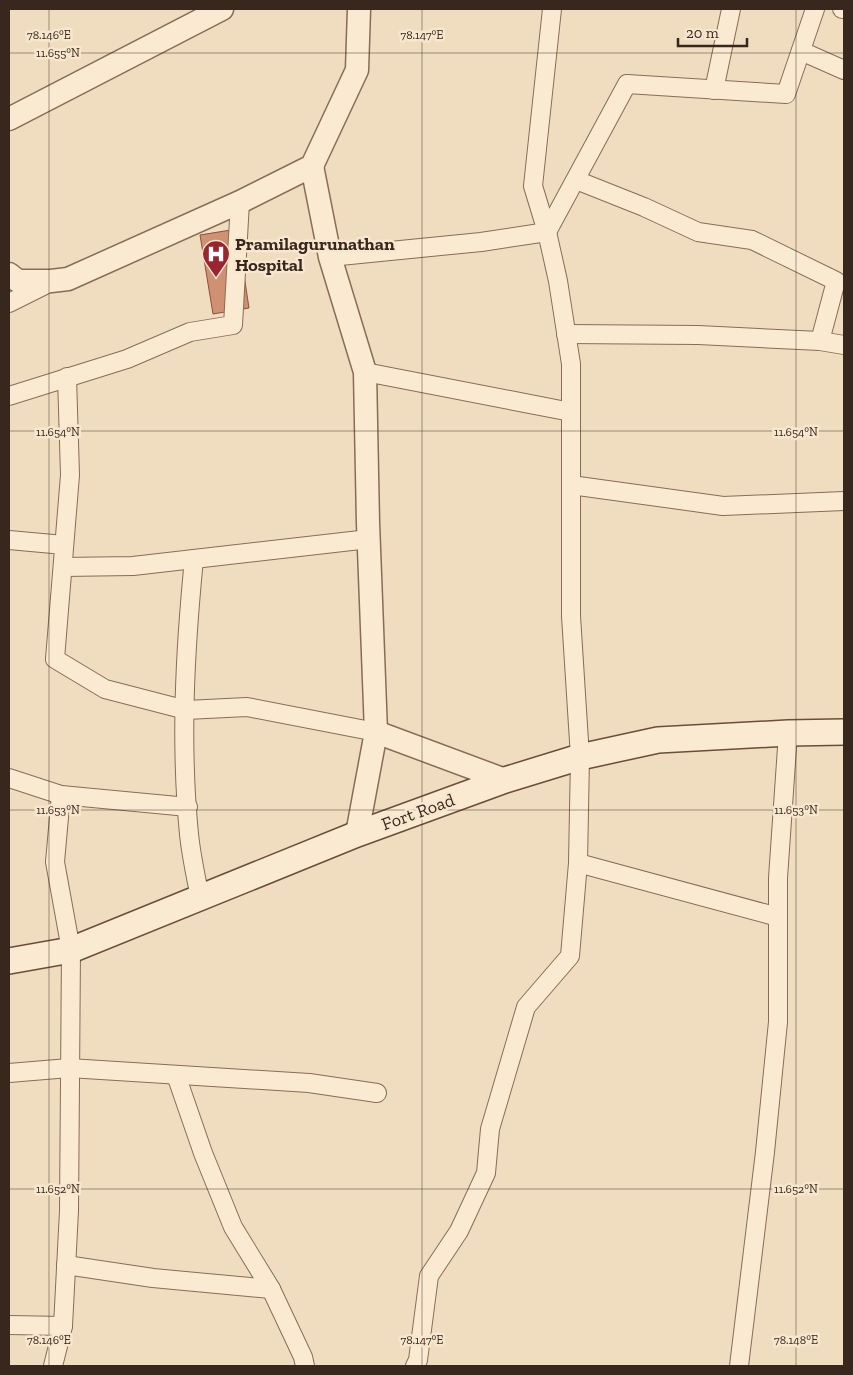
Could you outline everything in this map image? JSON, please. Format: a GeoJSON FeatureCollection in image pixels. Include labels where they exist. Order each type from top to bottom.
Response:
{"type":"FeatureCollection","features":[{"type":"Feature","properties":{"kind":"main road","name":"Fort Road"},"geometry":{"type":"LineString","coordinates":[[9,961],[71,950],[357,834],[505,780],[580,757],[658,740],[844,732]]}},
{"type":"Feature","properties":{"kind":"street"},"geometry":{"type":"LineString","coordinates":[[9,119],[222,9]]}},
{"type":"Feature","properties":{"kind":"street"},"geometry":{"type":"LineString","coordinates":[[357,834],[376,732],[365,372],[330,257],[312,166],[357,70],[359,9]]}},
{"type":"Feature","properties":{"kind":"street"},"geometry":{"type":"LineString","coordinates":[[415,1366],[418,1360],[429,1276],[459,1230],[486,1173],[490,1129],[526,1008],[570,956],[578,863],[580,757],[571,616],[571,364],[558,281],[547,232],[533,186],[552,9]]}},
{"type":"Feature","properties":{"kind":"street"},"geometry":{"type":"LineString","coordinates":[[714,90],[732,9]]}},
{"type":"Feature","properties":{"kind":"street"},"geometry":{"type":"LineString","coordinates":[[547,232],[628,84],[786,94],[815,9]]}},
{"type":"Feature","properties":{"kind":"street"},"geometry":{"type":"LineString","coordinates":[[801,51],[844,70]]}},
{"type":"Feature","properties":{"kind":"street"},"geometry":{"type":"LineString","coordinates":[[9,274],[18,280],[51,281],[68,279],[240,202],[312,166]]}},
{"type":"Feature","properties":{"kind":"street"},"geometry":{"type":"LineString","coordinates":[[576,180],[644,207],[698,232],[752,240],[836,281],[820,341]]}},
{"type":"Feature","properties":{"kind":"street"},"geometry":{"type":"LineString","coordinates":[[9,396],[127,359],[190,332],[233,325],[240,202]]}},
{"type":"Feature","properties":{"kind":"street"},"geometry":{"type":"LineString","coordinates":[[330,257],[481,242],[547,232]]}},
{"type":"Feature","properties":{"kind":"street"},"geometry":{"type":"LineString","coordinates":[[9,303],[51,281]]}},
{"type":"Feature","properties":{"kind":"street"},"geometry":{"type":"LineString","coordinates":[[566,334],[698,335],[820,341],[844,346]]}},
{"type":"Feature","properties":{"kind":"street"},"geometry":{"type":"LineString","coordinates":[[365,372],[571,412]]}},
{"type":"Feature","properties":{"kind":"street"},"geometry":{"type":"LineString","coordinates":[[67,377],[70,475],[55,659],[105,689],[186,710],[247,707],[376,732],[505,780]]}},
{"type":"Feature","properties":{"kind":"street"},"geometry":{"type":"LineString","coordinates":[[571,485],[723,506],[844,501]]}},
{"type":"Feature","properties":{"kind":"street"},"geometry":{"type":"LineString","coordinates":[[62,567],[133,566],[369,539]]}},
{"type":"Feature","properties":{"kind":"street"},"geometry":{"type":"LineString","coordinates":[[9,540],[64,545]]}},
{"type":"Feature","properties":{"kind":"street"},"geometry":{"type":"LineString","coordinates":[[194,559],[187,636],[185,755],[189,835],[200,898]]}},
{"type":"Feature","properties":{"kind":"street"},"geometry":{"type":"LineString","coordinates":[[739,1366],[765,1152],[778,1022],[778,878],[788,733]]}},
{"type":"Feature","properties":{"kind":"street"},"geometry":{"type":"LineString","coordinates":[[9,778],[61,795],[188,807]]}},
{"type":"Feature","properties":{"kind":"street"},"geometry":{"type":"LineString","coordinates":[[54,1366],[62,1326],[69,1211],[71,950],[55,862],[61,795]]}},
{"type":"Feature","properties":{"kind":"street"},"geometry":{"type":"LineString","coordinates":[[578,863],[778,916]]}},
{"type":"Feature","properties":{"kind":"street"},"geometry":{"type":"LineString","coordinates":[[9,1073],[69,1068],[309,1083],[377,1093]]}},
{"type":"Feature","properties":{"kind":"street"},"geometry":{"type":"LineString","coordinates":[[176,1075],[203,1153],[233,1227],[271,1288],[303,1357],[305,1366]]}},
{"type":"Feature","properties":{"kind":"street"},"geometry":{"type":"LineString","coordinates":[[66,1265],[153,1278],[271,1288]]}},
{"type":"Feature","properties":{"kind":"street"},"geometry":{"type":"LineString","coordinates":[[9,1325],[62,1326]]}},
{"type":"Feature","properties":{"kind":"building"},"geometry":{"type":"Polygon","coordinates":[[[237,229],[249,308],[213,314],[200,235],[237,229]]]}},
{"type":"Feature","properties":{"kind":"place","name":"Pramilagurunathan Hospital"},"geometry":{"type":"Point","coordinates":[216,278]}}]}
